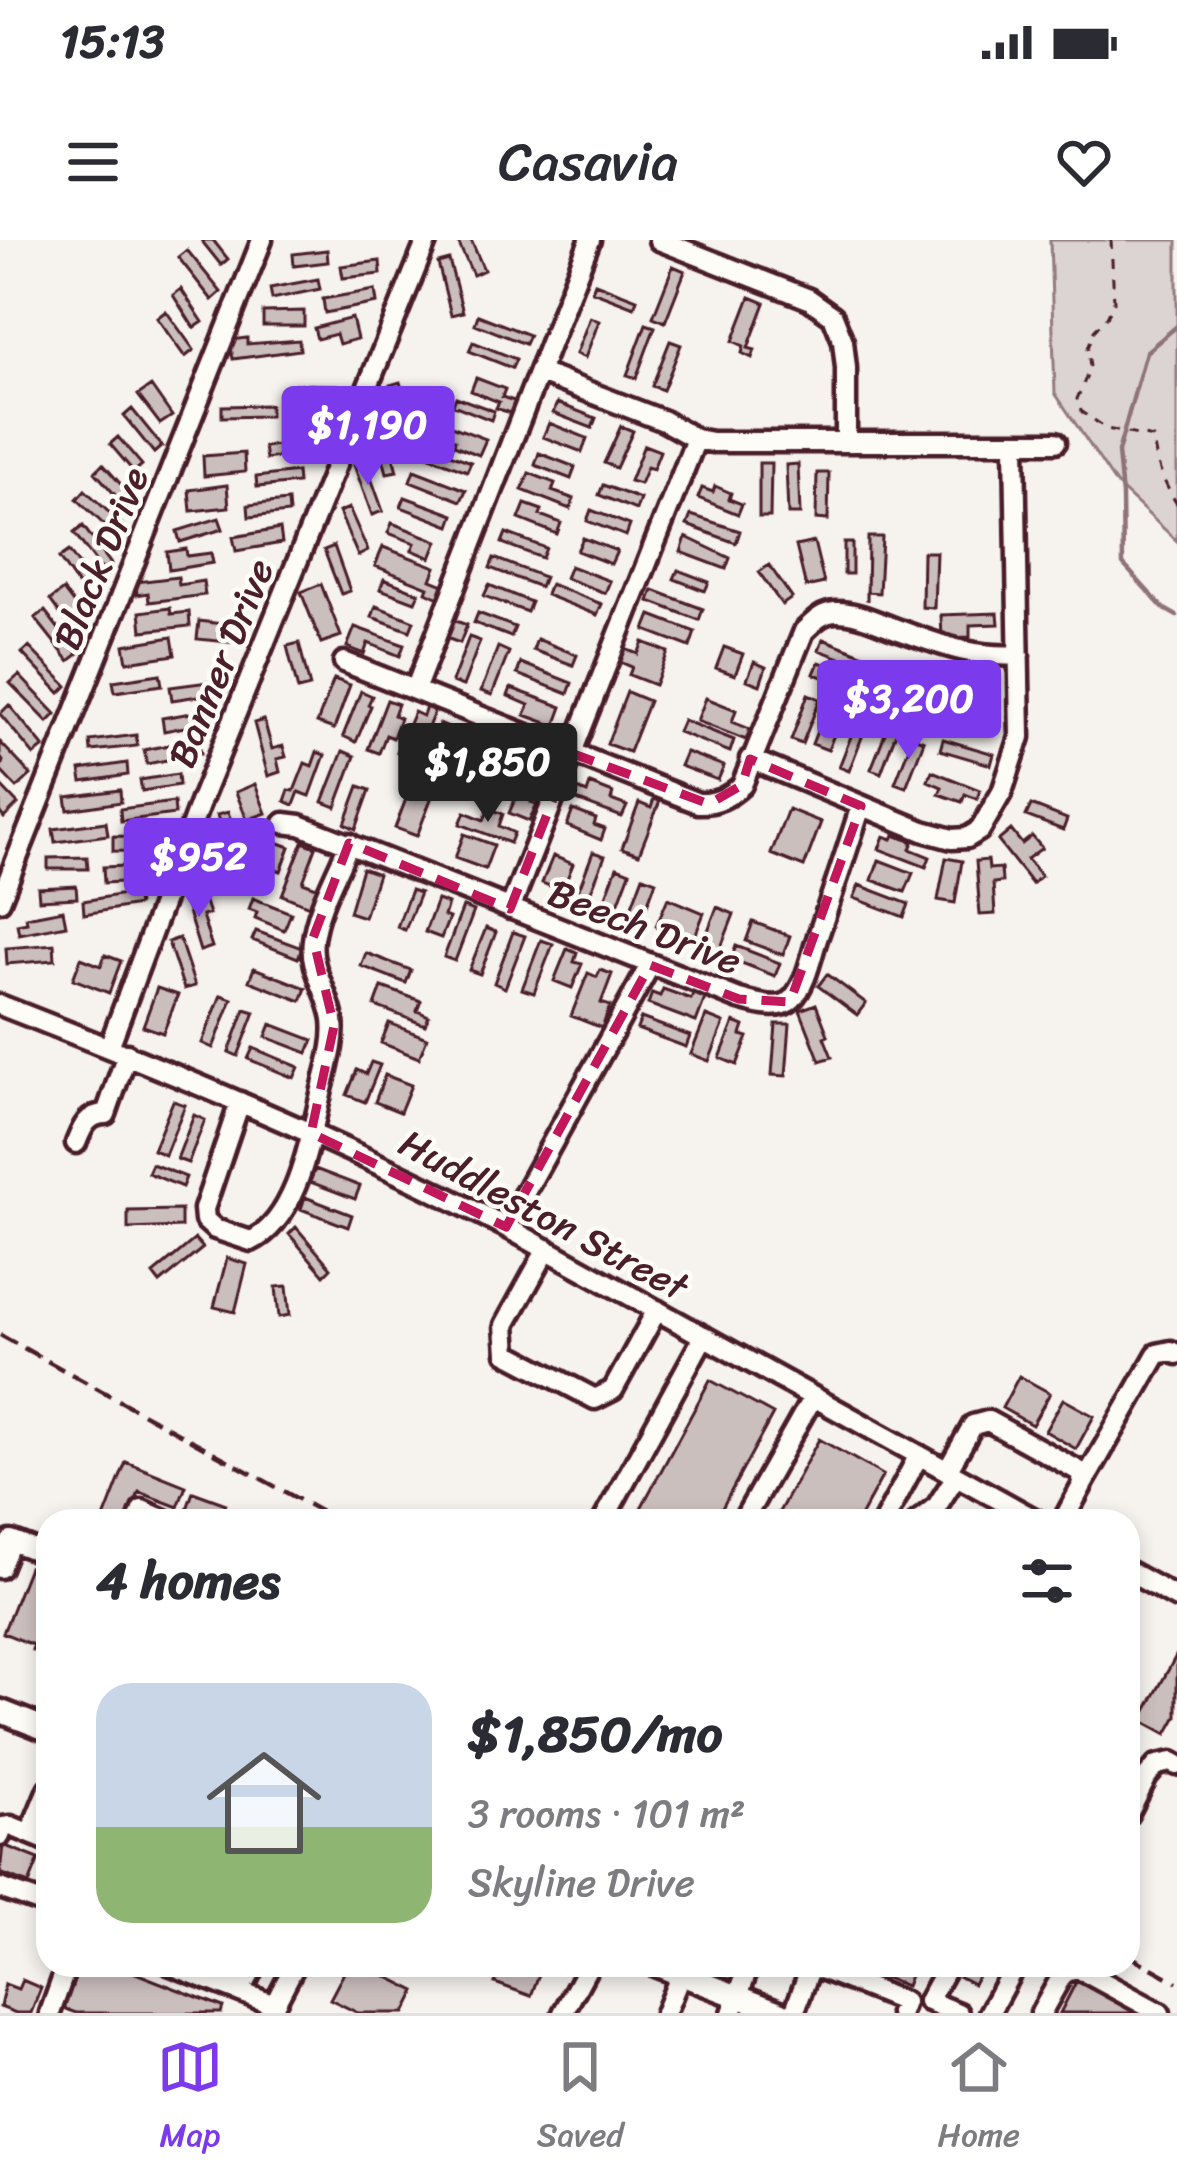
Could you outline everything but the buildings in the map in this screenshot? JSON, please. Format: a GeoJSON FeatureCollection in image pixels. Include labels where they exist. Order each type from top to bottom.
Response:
{"type":"FeatureCollection","features":[{"type":"Feature","properties":{"kind":"main road"},"geometry":{"type":"LineString","coordinates":[[0,1711],[36,1725]]}},
{"type":"Feature","properties":{"kind":"main road"},"geometry":{"type":"LineString","coordinates":[[686,1977],[735,2004],[772,2011]]}},
{"type":"Feature","properties":{"kind":"street","name":"Black Drive"},"geometry":{"type":"LineString","coordinates":[[0,901],[262,240]]}},
{"type":"Feature","properties":{"kind":"street","name":"Banner Drive"},"geometry":{"type":"LineString","coordinates":[[76,1143],[85,1122],[106,1114],[118,1051],[201,800],[427,240]]}},
{"type":"Feature","properties":{"kind":"street"},"geometry":{"type":"LineString","coordinates":[[415,690],[590,240]]}},
{"type":"Feature","properties":{"kind":"street"},"geometry":{"type":"LineString","coordinates":[[659,240],[809,299],[832,316],[843,341],[846,442]]}},
{"type":"Feature","properties":{"kind":"street"},"geometry":{"type":"LineString","coordinates":[[540,373],[664,421],[696,439],[1056,442]]}},
{"type":"Feature","properties":{"kind":"street"},"geometry":{"type":"LineString","coordinates":[[510,909],[696,439]]}},
{"type":"Feature","properties":{"kind":"street"},"geometry":{"type":"LineString","coordinates":[[750,759],[952,839],[967,838],[980,830],[1003,793],[1020,737],[1015,444]]}},
{"type":"Feature","properties":{"kind":"street"},"geometry":{"type":"LineString","coordinates":[[344,662],[709,804],[742,785],[804,632],[820,615],[837,612],[866,617],[951,649],[988,657],[1018,655]]}},
{"type":"Feature","properties":{"kind":"street","name":"Beech Drive"},"geometry":{"type":"LineString","coordinates":[[284,823],[300,824],[350,843],[739,999],[781,1005],[790,1002],[809,964],[862,806]]}},
{"type":"Feature","properties":{"kind":"street"},"geometry":{"type":"LineString","coordinates":[[240,1102],[204,1209],[205,1220],[215,1229],[251,1241],[275,1222],[295,1186],[311,1133],[334,1026],[318,978],[313,938],[350,843]]}},
{"type":"Feature","properties":{"kind":"street"},"geometry":{"type":"LineString","coordinates":[[506,1227],[650,965]]}},
{"type":"Feature","properties":{"kind":"street","name":"Huddleston Street"},"geometry":{"type":"LineString","coordinates":[[0,1005],[240,1102],[430,1187],[1016,1509]]}},
{"type":"Feature","properties":{"kind":"street"},"geometry":{"type":"LineString","coordinates":[[547,1249],[505,1325],[507,1353],[595,1399],[613,1390],[657,1310]]}},
{"type":"Feature","properties":{"kind":"street"},"geometry":{"type":"LineString","coordinates":[[609,1509],[704,1336]]}},
{"type":"Feature","properties":{"kind":"street"},"geometry":{"type":"LineString","coordinates":[[1069,1509],[1157,1354],[1174,1353]]}},
{"type":"Feature","properties":{"kind":"street"},"geometry":{"type":"LineString","coordinates":[[750,1509],[813,1396]]}},
{"type":"Feature","properties":{"kind":"street"},"geometry":{"type":"LineString","coordinates":[[933,1509],[974,1425],[988,1421],[1079,1471],[1084,1482]]}},
{"type":"Feature","properties":{"kind":"street"},"geometry":{"type":"LineString","coordinates":[[890,1509],[919,1455]]}},
{"type":"Feature","properties":{"kind":"street"},"geometry":{"type":"LineString","coordinates":[[0,1568],[10,1540],[36,1550]]}},
{"type":"Feature","properties":{"kind":"street"},"geometry":{"type":"LineString","coordinates":[[1140,1578],[1177,1598]]}},
{"type":"Feature","properties":{"kind":"street"},"geometry":{"type":"LineString","coordinates":[[1140,1791],[1157,1765],[1177,1765]]}},
{"type":"Feature","properties":{"kind":"street"},"geometry":{"type":"LineString","coordinates":[[0,1836],[4,1827],[11,1826],[36,1836]]}},
{"type":"Feature","properties":{"kind":"street"},"geometry":{"type":"LineString","coordinates":[[0,1888],[36,1900]]}},
{"type":"Feature","properties":{"kind":"street"},"geometry":{"type":"LineString","coordinates":[[50,2013],[62,1977]]}},
{"type":"Feature","properties":{"kind":"street"},"geometry":{"type":"LineString","coordinates":[[199,1977],[272,2009],[289,1977]]}},
{"type":"Feature","properties":{"kind":"street"},"geometry":{"type":"LineString","coordinates":[[569,2011],[584,1977]]}},
{"type":"Feature","properties":{"kind":"street"},"geometry":{"type":"LineString","coordinates":[[665,2013],[680,1977]]}},
{"type":"Feature","properties":{"kind":"street"},"geometry":{"type":"LineString","coordinates":[[794,2013],[807,1977]]}},
{"type":"Feature","properties":{"kind":"street"},"geometry":{"type":"LineString","coordinates":[[839,1977],[904,2002],[900,2013]]}},
{"type":"Feature","properties":{"kind":"street"},"geometry":{"type":"LineString","coordinates":[[941,1977],[928,2001],[958,2013]]}},
{"type":"Feature","properties":{"kind":"street"},"geometry":{"type":"LineString","coordinates":[[989,2013],[1008,1977]]}},
{"type":"Feature","properties":{"kind":"street"},"geometry":{"type":"LineString","coordinates":[[1041,2013],[1061,1977]]}},
{"type":"Feature","properties":{"kind":"street"},"geometry":{"type":"LineString","coordinates":[[1093,1977],[1160,2013]]}},
{"type":"Feature","properties":{"kind":"path"},"geometry":{"type":"LineString","coordinates":[[1112,240],[1114,302],[1094,331],[1088,348],[1090,368],[1078,399],[1081,411],[1107,429],[1153,438],[1156,463],[1177,504]]}},
{"type":"Feature","properties":{"kind":"highlighted area"},"geometry":{"type":"Polygon","coordinates":[[[571,753],[709,804],[742,785],[750,759],[861,806],[790,1002],[739,999],[650,965],[506,1227],[311,1133],[334,1026],[313,938],[349,843],[510,909],[571,753]]]}},
{"type":"Feature","properties":{"kind":"shaded area"},"geometry":{"type":"Polygon","coordinates":[[[1050,240],[1177,240],[1177,541],[1116,484],[1055,393],[1050,240]]]}},
{"type":"Feature","properties":{"kind":"waterway"},"geometry":{"type":"LineString","coordinates":[[1177,326],[1146,352],[1118,452],[1123,564],[1163,608],[1177,616]]}},
{"type":"Feature","properties":{"kind":"railway"},"geometry":{"type":"LineString","coordinates":[[0,1335],[316,1509]]}},
{"type":"Feature","properties":{"kind":"railway"},"geometry":{"type":"LineString","coordinates":[[1140,1962],[1177,1982]]}}]}
